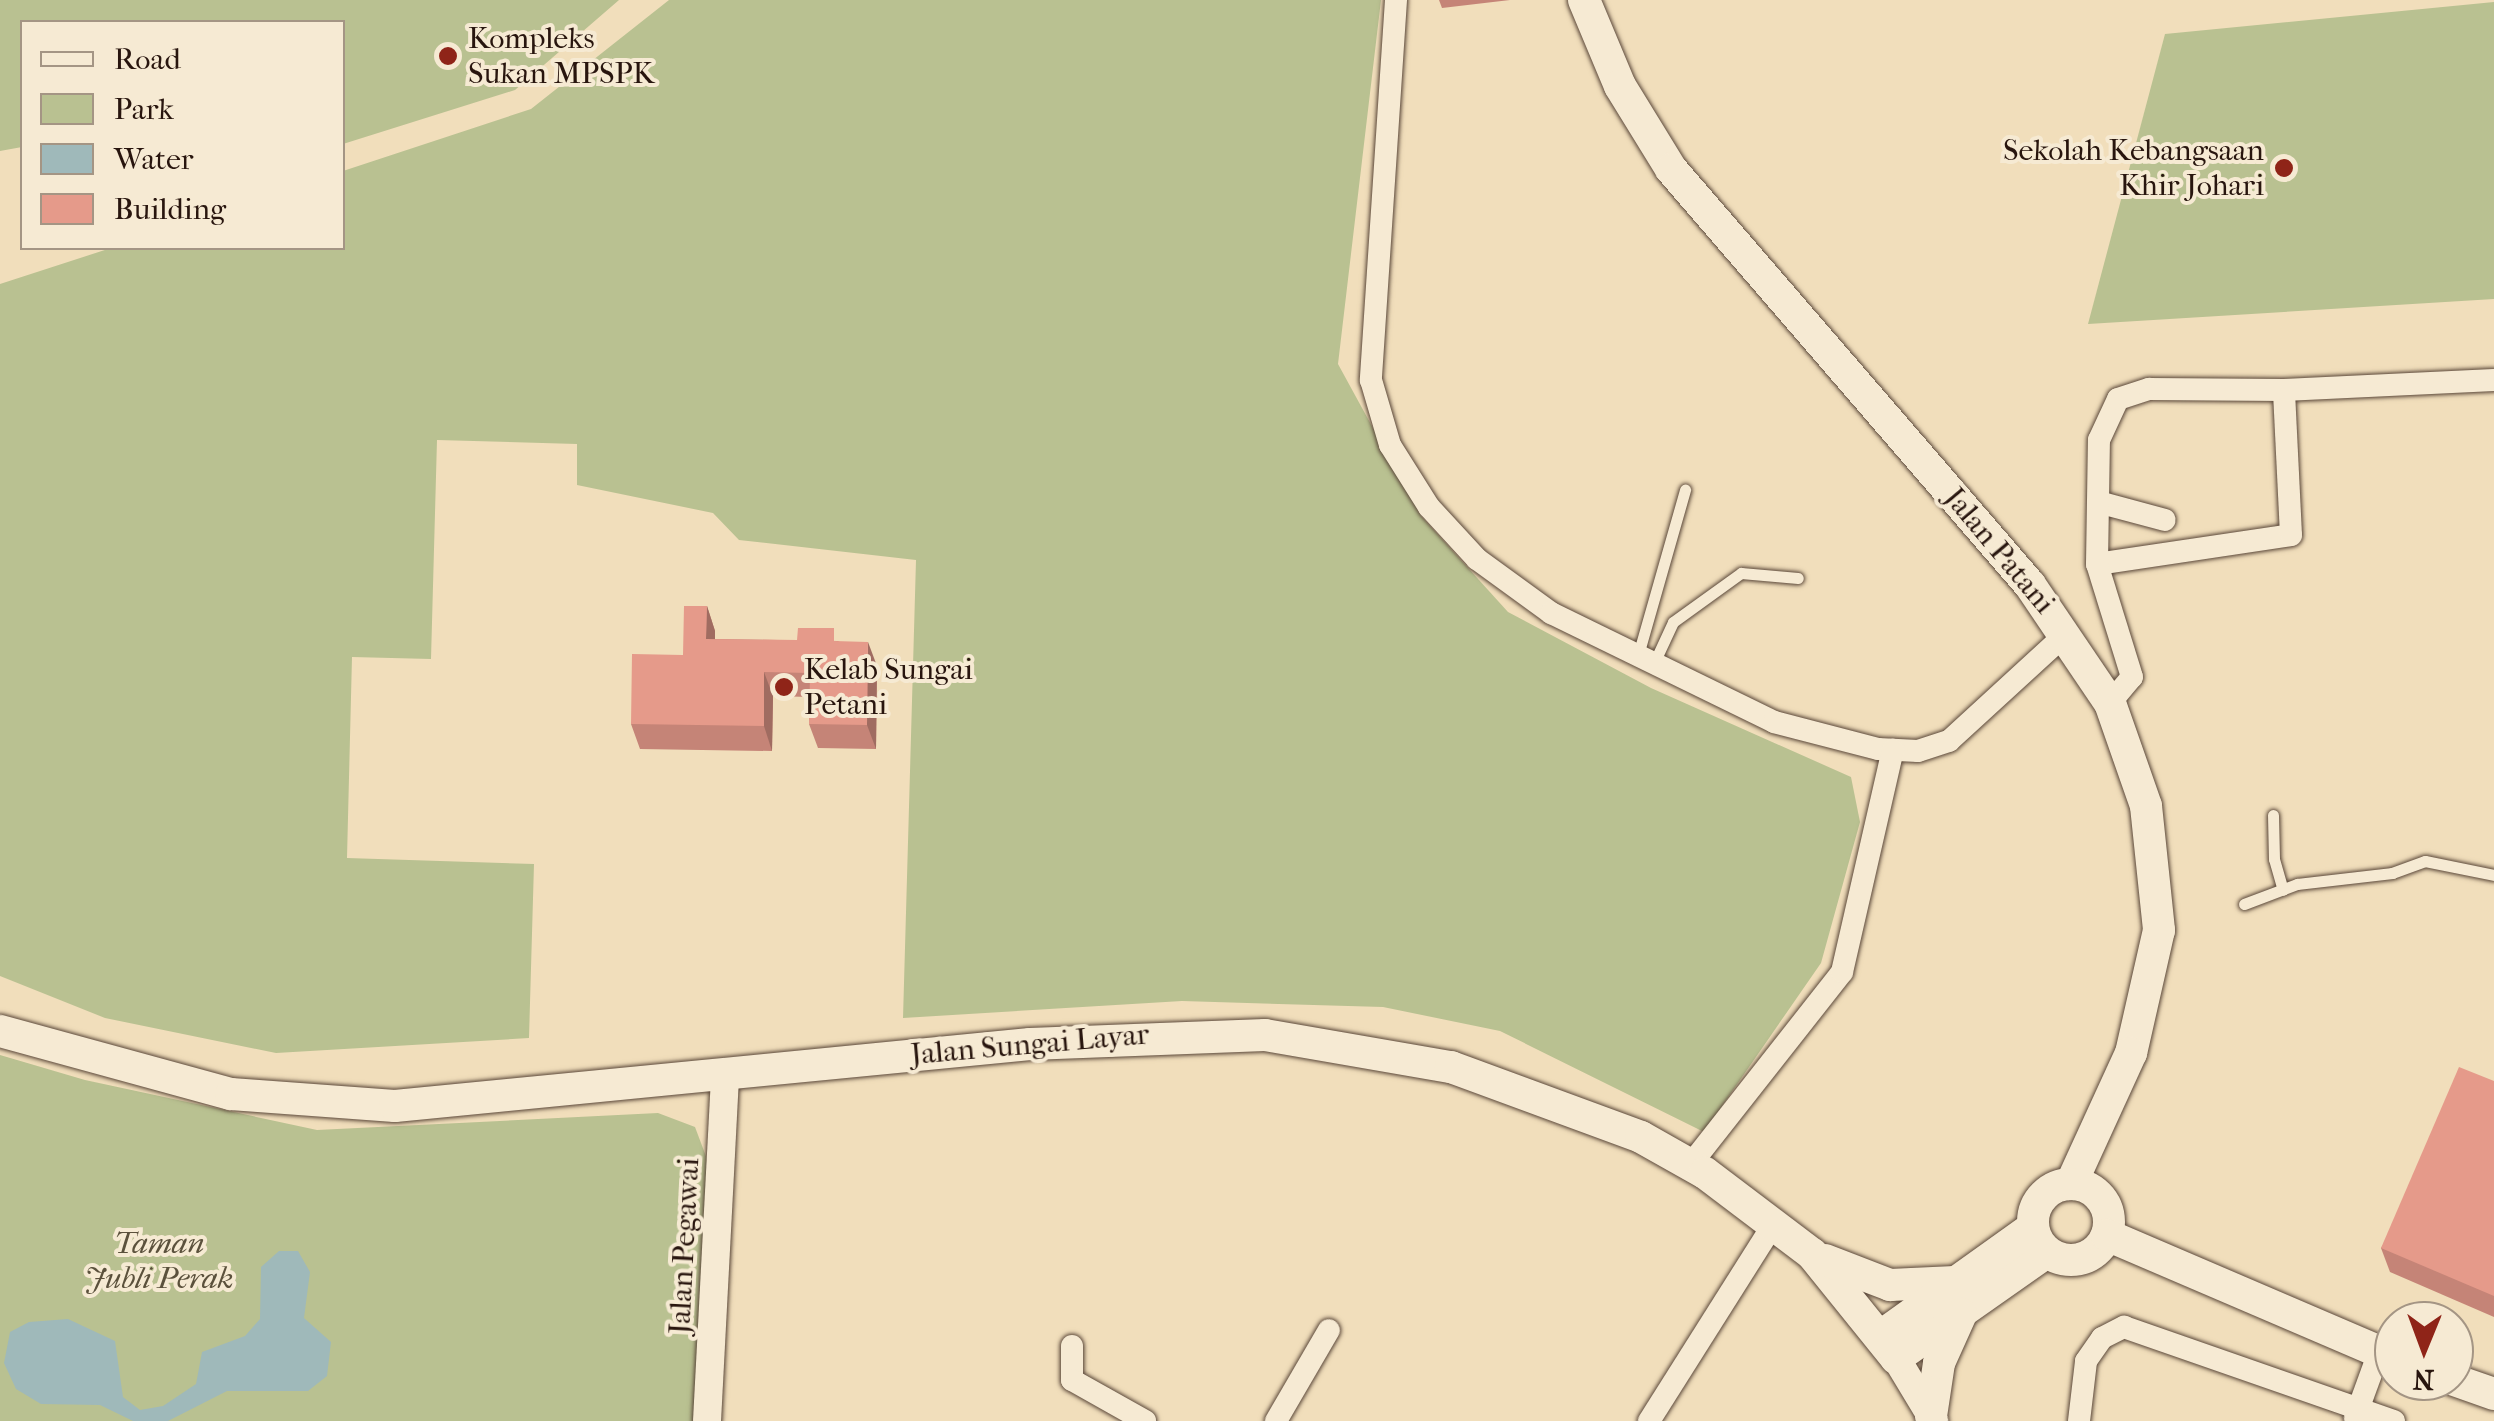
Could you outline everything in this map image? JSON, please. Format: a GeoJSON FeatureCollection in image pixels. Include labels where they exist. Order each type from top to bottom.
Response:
{"type":"FeatureCollection","features":[{"type":"Feature","properties":{"kind":"main road","name":"Jalan Patani"},"geometry":{"type":"LineString","coordinates":[[1584,0],[1620,86],[1671,169],[2067,633],[2110,703],[2146,806],[2159,930],[2132,1053],[2071,1184]]}},
{"type":"Feature","properties":{"kind":"main road","name":"Jalan Sungai Layar"},"geometry":{"type":"LineString","coordinates":[[0,1031],[189,1085],[311,1103],[521,1098],[725,1074],[1129,1036],[1265,1035],[1357,1047],[1499,1080],[1602,1119],[1691,1164],[1812,1254],[1888,1347]]}},
{"type":"Feature","properties":{"kind":"main road"},"geometry":{"type":"LineString","coordinates":[[2040,1239],[2039,1200],[2071,1184],[2088,1188],[2105,1204],[2107,1235]]}},
{"type":"Feature","properties":{"kind":"main road"},"geometry":{"type":"LineString","coordinates":[[2040,1239],[2081,1259],[2107,1235]]}},
{"type":"Feature","properties":{"kind":"main road"},"geometry":{"type":"LineString","coordinates":[[2107,1235],[2374,1350]]}},
{"type":"Feature","properties":{"kind":"main road"},"geometry":{"type":"LineString","coordinates":[[1888,1347],[2040,1239]]}},
{"type":"Feature","properties":{"kind":"main road"},"geometry":{"type":"LineString","coordinates":[[1812,1254],[1890,1285],[1959,1296]]}},
{"type":"Feature","properties":{"kind":"main road"},"geometry":{"type":"LineString","coordinates":[[1933,1419],[1939,1363],[1959,1296]]}},
{"type":"Feature","properties":{"kind":"street"},"geometry":{"type":"LineString","coordinates":[[1396,0],[1373,300],[1372,380],[1382,428],[1429,507],[1478,560],[1551,613],[1800,732],[1893,750],[1949,741],[2067,633]]}},
{"type":"Feature","properties":{"kind":"street"},"geometry":{"type":"LineString","coordinates":[[2110,703],[2132,677],[2097,564],[2102,425],[2130,391],[2284,390],[2494,380]]}},
{"type":"Feature","properties":{"kind":"street"},"geometry":{"type":"LineString","coordinates":[[2097,564],[2291,534],[2284,390]]}},
{"type":"Feature","properties":{"kind":"street"},"geometry":{"type":"LineString","coordinates":[[2098,502],[2164,520]]}},
{"type":"Feature","properties":{"kind":"street"},"geometry":{"type":"LineString","coordinates":[[1691,1164],[1842,972],[1893,750]]}},
{"type":"Feature","properties":{"kind":"street","name":"Jalan Pegawai"},"geometry":{"type":"LineString","coordinates":[[707,1421],[725,1074]]}},
{"type":"Feature","properties":{"kind":"street"},"geometry":{"type":"LineString","coordinates":[[1649,1421],[1774,1223]]}},
{"type":"Feature","properties":{"kind":"street"},"geometry":{"type":"LineString","coordinates":[[2079,1421],[2086,1361],[2102,1338],[2124,1327],[2356,1414],[2394,1421]]}},
{"type":"Feature","properties":{"kind":"street"},"geometry":{"type":"LineString","coordinates":[[1276,1421],[1329,1330]]}},
{"type":"Feature","properties":{"kind":"street"},"geometry":{"type":"LineString","coordinates":[[1072,1346],[1072,1380],[1145,1421]]}},
{"type":"Feature","properties":{"kind":"street","name":"Jalan Sungai Layar"},"geometry":{"type":"LineString","coordinates":[[1888,1347],[1933,1419]]}},
{"type":"Feature","properties":{"kind":"street"},"geometry":{"type":"LineString","coordinates":[[2356,1414],[2374,1379]]}},
{"type":"Feature","properties":{"kind":"lane"},"geometry":{"type":"LineString","coordinates":[[1646,659],[1685,490]]}},
{"type":"Feature","properties":{"kind":"lane"},"geometry":{"type":"LineString","coordinates":[[1646,659],[1673,622],[1741,573],[1798,578]]}},
{"type":"Feature","properties":{"kind":"lane"},"geometry":{"type":"LineString","coordinates":[[2274,815],[2274,859],[2283,890]]}},
{"type":"Feature","properties":{"kind":"lane"},"geometry":{"type":"LineString","coordinates":[[2244,904],[2283,890],[2442,860],[2494,875]]}},
{"type":"Feature","properties":{"kind":"green space","name":"Kompleks Sukan MPSPK"},"geometry":{"type":"Polygon","coordinates":[[[0,0],[619,0],[515,90],[345,143],[345,20],[20,20],[20,147],[0,151],[0,0]]]}},
{"type":"Feature","properties":{"kind":"green space"},"geometry":{"type":"Polygon","coordinates":[[[669,0],[1381,0],[1338,364],[1421,516],[1508,612],[1651,688],[1851,777],[1860,822],[1821,963],[1704,1132],[1500,1031],[1383,1007],[1182,1001],[903,1018],[916,560],[739,540],[713,513],[577,485],[577,444],[437,440],[431,659],[352,657],[347,858],[534,864],[529,1038],[276,1053],[105,1018],[0,976],[0,284],[105,250],[345,250],[345,170],[531,109],[669,0]]]}},
{"type":"Feature","properties":{"kind":"green space","name":"Sekolah Kebangsaan Khir Johari"},"geometry":{"type":"Polygon","coordinates":[[[2494,2],[2494,299],[2088,324],[2165,34],[2494,2]]]}},
{"type":"Feature","properties":{"kind":"green space","name":"Taman Jubli Perak"},"geometry":{"type":"Polygon","coordinates":[[[0,1055],[85,1080],[317,1130],[658,1113],[695,1127],[710,1167],[698,1421],[0,1421],[0,1055]]]}},
{"type":"Feature","properties":{"kind":"water"},"geometry":{"type":"Polygon","coordinates":[[[279,1251],[298,1251],[310,1272],[304,1318],[331,1342],[327,1376],[308,1391],[227,1391],[168,1421],[133,1421],[100,1405],[41,1404],[16,1389],[4,1363],[10,1332],[29,1322],[68,1319],[115,1341],[123,1397],[140,1410],[163,1406],[196,1384],[202,1352],[245,1336],[260,1319],[261,1267],[279,1251]]]}},
{"type":"Feature","properties":{"kind":"building","name":"Kelab Sungai Petani"},"geometry":{"type":"Polygon","coordinates":[[[684,606],[707,606],[706,639],[797,640],[798,628],[834,628],[834,641],[868,642],[867,725],[809,724],[810,673],[764,672],[764,726],[631,724],[632,654],[683,655],[684,606]]]}},
{"type":"Feature","properties":{"kind":"building"},"geometry":{"type":"Polygon","coordinates":[[[2459,1067],[2494,1081],[2494,1296],[2381,1248],[2459,1067]]]}},
{"type":"Feature","properties":{"kind":"place","name":"Kompleks Sukan MPSPK"},"geometry":{"type":"Point","coordinates":[448,56]}},
{"type":"Feature","properties":{"kind":"place","name":"Sekolah Kebangsaan Khir Johari"},"geometry":{"type":"Point","coordinates":[2284,168]}},
{"type":"Feature","properties":{"kind":"place","name":"Kelab Sungai Petani"},"geometry":{"type":"Point","coordinates":[784,687]}}]}
